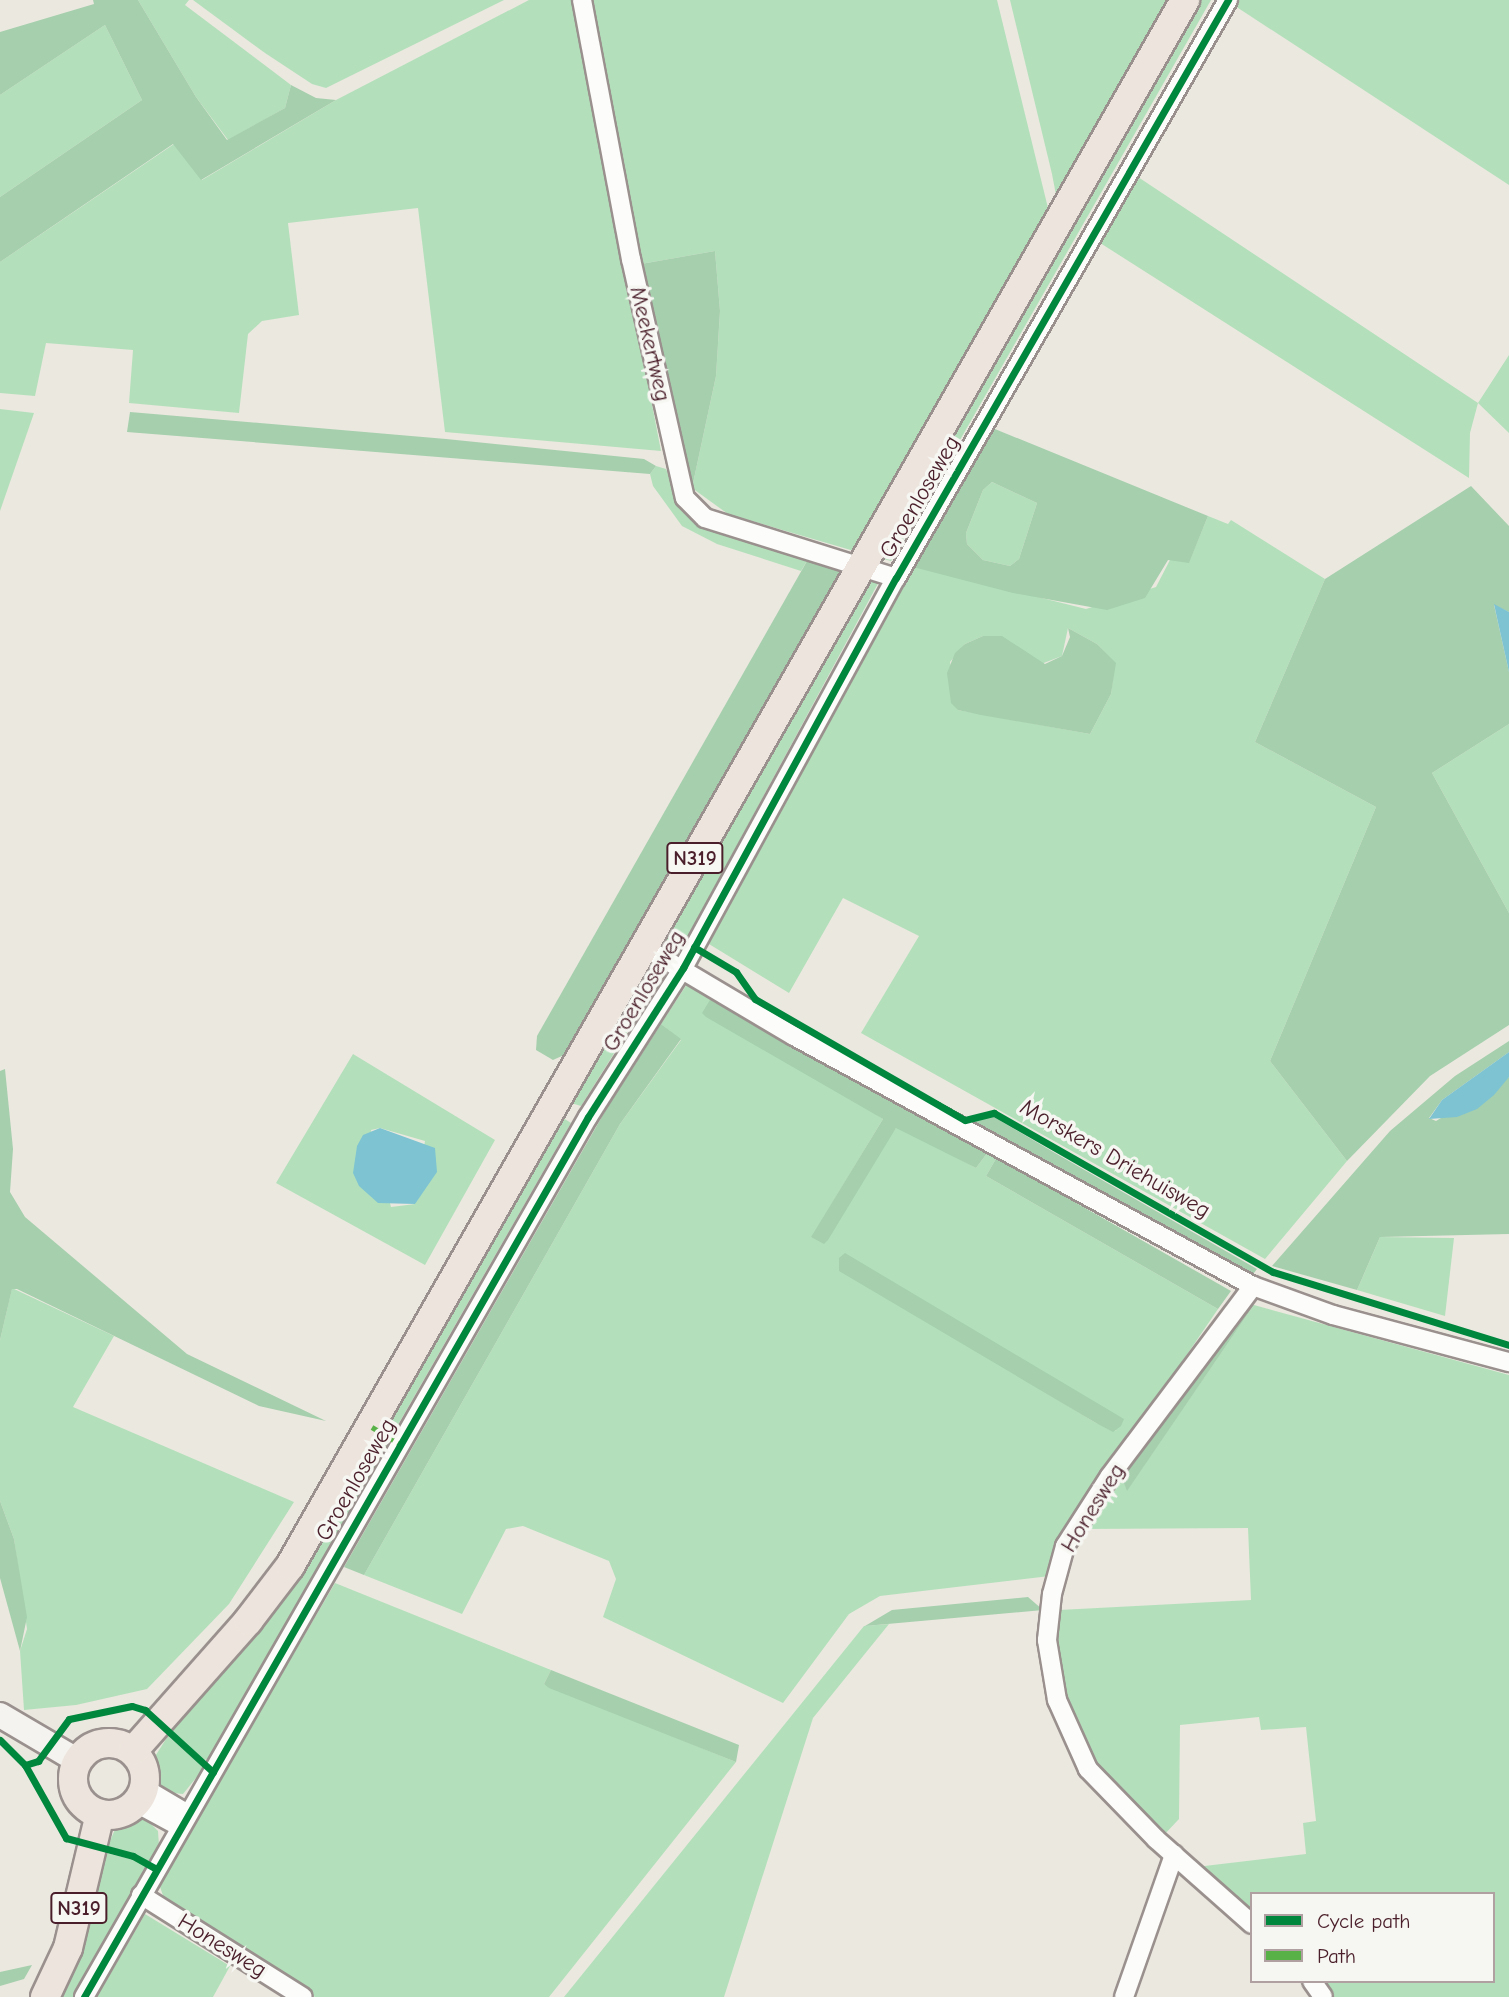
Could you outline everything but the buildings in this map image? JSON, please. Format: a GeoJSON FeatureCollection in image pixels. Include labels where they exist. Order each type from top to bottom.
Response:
{"type":"FeatureCollection","features":[{"type":"Feature","properties":{"kind":"main road","name":"Groenloseweg"},"geometry":{"type":"LineString","coordinates":[[133,1751],[248,1621],[290,1566],[1185,0]]}},
{"type":"Feature","properties":{"kind":"main road"},"geometry":{"type":"LineString","coordinates":[[117,1743],[133,1751],[144,1768],[140,1795],[124,1812],[100,1814],[78,1797],[73,1779],[78,1761],[98,1744],[117,1743]]}},
{"type":"Feature","properties":{"kind":"main road","name":"N319"},"geometry":{"type":"LineString","coordinates":[[45,1997],[68,1948],[100,1814]]}},
{"type":"Feature","properties":{"kind":"street","name":"Meekertweg"},"geometry":{"type":"LineString","coordinates":[[582,0],[631,259],[685,498],[705,518],[861,567]]}},
{"type":"Feature","properties":{"kind":"street","name":"Groenloseweg"},"geometry":{"type":"LineString","coordinates":[[84,1997],[589,1117],[682,968],[896,578],[1228,0]]}},
{"type":"Feature","properties":{"kind":"street","name":"Groenloseweg"},"geometry":{"type":"LineString","coordinates":[[861,567],[896,578]]}},
{"type":"Feature","properties":{"kind":"street","name":"Morskers Driehuisweg"},"geometry":{"type":"LineString","coordinates":[[644,947],[794,1036],[1253,1286],[1333,1315],[1509,1362]]}},
{"type":"Feature","properties":{"kind":"street","name":"Honesweg"},"geometry":{"type":"LineString","coordinates":[[1250,1922],[1174,1855],[1088,1769],[1073,1742],[1050,1667],[1049,1614],[1066,1546],[1087,1510],[1253,1286]]}},
{"type":"Feature","properties":{"kind":"street"},"geometry":{"type":"LineString","coordinates":[[0,1715],[78,1761]]}},
{"type":"Feature","properties":{"kind":"street"},"geometry":{"type":"LineString","coordinates":[[140,1795],[184,1821]]}},
{"type":"Feature","properties":{"kind":"street"},"geometry":{"type":"LineString","coordinates":[[1124,1997],[1174,1855]]}},
{"type":"Feature","properties":{"kind":"street","name":"Honesweg"},"geometry":{"type":"LineString","coordinates":[[141,1895],[303,1997]]}},
{"type":"Feature","properties":{"kind":"green space"},"geometry":{"type":"Polygon","coordinates":[[[93,0],[138,0],[196,97],[227,140],[285,108],[291,85],[316,98],[336,100],[201,180],[173,144],[0,262],[0,197],[142,100],[105,25],[0,95],[0,32],[94,4],[93,0]]]}},
{"type":"Feature","properties":{"kind":"green space"},"geometry":{"type":"Polygon","coordinates":[[[138,0],[189,0],[185,5],[291,85],[285,108],[228,140],[196,97],[138,0]]]}},
{"type":"Feature","properties":{"kind":"green space"},"geometry":{"type":"Polygon","coordinates":[[[193,0],[504,0],[326,88],[312,84],[265,53],[193,0]]]}},
{"type":"Feature","properties":{"kind":"green space"},"geometry":{"type":"Polygon","coordinates":[[[529,0],[574,0],[661,451],[445,432],[418,208],[288,223],[299,315],[262,321],[248,334],[239,413],[129,403],[133,350],[46,343],[35,396],[0,393],[0,262],[174,144],[202,180],[336,100],[529,0]]]}},
{"type":"Feature","properties":{"kind":"green space"},"geometry":{"type":"Polygon","coordinates":[[[590,0],[997,0],[1048,208],[854,551],[728,514],[692,488],[716,376],[720,311],[715,251],[641,264],[590,0]]]}},
{"type":"Feature","properties":{"kind":"green space"},"geometry":{"type":"Polygon","coordinates":[[[1010,0],[1169,0],[1056,195],[1052,174],[1010,0]]]}},
{"type":"Feature","properties":{"kind":"green space"},"geometry":{"type":"Polygon","coordinates":[[[1190,0],[1211,0],[891,561],[872,556],[1190,0]]]}},
{"type":"Feature","properties":{"kind":"green space"},"geometry":{"type":"Polygon","coordinates":[[[1234,0],[1509,0],[1509,185],[1232,4],[1234,0]]]}},
{"type":"Feature","properties":{"kind":"green space"},"geometry":{"type":"Polygon","coordinates":[[[105,25],[142,100],[0,197],[0,95],[105,25]]]}},
{"type":"Feature","properties":{"kind":"green space"},"geometry":{"type":"Polygon","coordinates":[[[1135,175],[1478,403],[1470,433],[1469,478],[1097,241],[1135,175]]]}},
{"type":"Feature","properties":{"kind":"green space"},"geometry":{"type":"Polygon","coordinates":[[[715,251],[720,311],[716,376],[692,488],[660,368],[641,264],[715,251]]]}},
{"type":"Feature","properties":{"kind":"green space"},"geometry":{"type":"Polygon","coordinates":[[[1509,355],[1509,433],[1478,403],[1509,355]]]}},
{"type":"Feature","properties":{"kind":"green space"},"geometry":{"type":"Polygon","coordinates":[[[0,409],[34,413],[0,511],[0,409]]]}},
{"type":"Feature","properties":{"kind":"green space"},"geometry":{"type":"Polygon","coordinates":[[[130,412],[644,459],[656,466],[650,474],[127,432],[130,412]]]}},
{"type":"Feature","properties":{"kind":"green space"},"geometry":{"type":"Polygon","coordinates":[[[990,427],[1208,516],[1189,563],[1168,560],[1145,598],[1107,610],[1013,593],[913,567],[990,427]],[[992,482],[983,490],[966,533],[967,544],[983,560],[1010,566],[1019,559],[1037,503],[992,482]]]}},
{"type":"Feature","properties":{"kind":"green space"},"geometry":{"type":"Polygon","coordinates":[[[656,466],[666,469],[681,502],[811,554],[801,571],[717,544],[682,526],[653,486],[650,474],[656,466]]]}},
{"type":"Feature","properties":{"kind":"green space"},"geometry":{"type":"Polygon","coordinates":[[[992,482],[1037,503],[1019,559],[1010,566],[983,560],[967,544],[966,533],[983,490],[992,482]]]}},
{"type":"Feature","properties":{"kind":"green space"},"geometry":{"type":"Polygon","coordinates":[[[1471,486],[1509,526],[1509,612],[1494,605],[1509,672],[1509,724],[1432,773],[1509,913],[1509,1025],[1430,1076],[1347,1161],[1270,1061],[1376,807],[1255,742],[1325,579],[1471,486]]]}},
{"type":"Feature","properties":{"kind":"green space"},"geometry":{"type":"Polygon","coordinates":[[[1208,516],[1228,524],[1231,520],[1325,579],[1255,742],[1376,807],[1270,1061],[1347,1161],[1265,1259],[861,1033],[919,936],[843,898],[789,993],[709,944],[911,565],[1086,609],[1156,587],[1171,558],[1189,562],[1208,516]],[[1068,628],[1062,656],[1041,664],[983,636],[965,644],[950,662],[958,710],[1090,734],[1111,694],[1115,663],[1097,644],[1068,628]]]}},
{"type":"Feature","properties":{"kind":"green space"},"geometry":{"type":"Polygon","coordinates":[[[811,554],[847,563],[593,1009],[564,1055],[553,1060],[536,1050],[537,1036],[811,554]]]}},
{"type":"Feature","properties":{"kind":"green space"},"geometry":{"type":"Polygon","coordinates":[[[864,569],[882,576],[679,953],[670,952],[656,943],[864,569]]]}},
{"type":"Feature","properties":{"kind":"green space"},"geometry":{"type":"Polygon","coordinates":[[[1068,628],[1097,644],[1116,663],[1111,694],[1090,734],[958,710],[951,703],[947,673],[955,653],[965,644],[983,636],[1002,636],[1045,664],[1062,656],[1070,637],[1068,628]]]}},
{"type":"Feature","properties":{"kind":"green space"},"geometry":{"type":"Polygon","coordinates":[[[1509,724],[1509,913],[1432,773],[1509,724]]]}},
{"type":"Feature","properties":{"kind":"green space"},"geometry":{"type":"Polygon","coordinates":[[[651,962],[662,977],[581,1106],[571,1103],[567,1099],[651,962]]]}},
{"type":"Feature","properties":{"kind":"green space"},"geometry":{"type":"Polygon","coordinates":[[[689,981],[883,1119],[811,1238],[896,1128],[902,1128],[976,1168],[988,1152],[997,1157],[986,1176],[1218,1309],[1070,1526],[1050,1576],[880,1596],[849,1614],[783,1703],[603,1617],[616,1579],[609,1561],[523,1526],[506,1529],[462,1614],[364,1575],[620,1124],[681,1040],[661,1024],[689,981]],[[837,1266],[1096,1423],[1117,1431],[837,1266]]]}},
{"type":"Feature","properties":{"kind":"green space"},"geometry":{"type":"Polygon","coordinates":[[[713,995],[988,1152],[976,1168],[896,1128],[828,1240],[824,1244],[811,1237],[883,1119],[706,1017],[702,1013],[713,995]]]}},
{"type":"Feature","properties":{"kind":"green space"},"geometry":{"type":"Polygon","coordinates":[[[661,1024],[681,1039],[620,1124],[364,1575],[344,1567],[607,1108],[661,1024]]]}},
{"type":"Feature","properties":{"kind":"green space"},"geometry":{"type":"Polygon","coordinates":[[[1509,1041],[1509,1052],[1442,1100],[1429,1118],[1436,1121],[1509,1077],[1509,1234],[1380,1237],[1357,1290],[1272,1266],[1390,1131],[1455,1076],[1509,1041]]]}},
{"type":"Feature","properties":{"kind":"green space"},"geometry":{"type":"Polygon","coordinates":[[[353,1054],[495,1140],[425,1265],[276,1183],[353,1054]],[[380,1128],[371,1130],[391,1207],[415,1204],[425,1141],[380,1128]]]}},
{"type":"Feature","properties":{"kind":"green space"},"geometry":{"type":"Polygon","coordinates":[[[5,1069],[13,1149],[10,1192],[25,1217],[187,1354],[326,1421],[259,1406],[17,1289],[12,1289],[0,1340],[0,1071],[5,1069]]]}},
{"type":"Feature","properties":{"kind":"green space"},"geometry":{"type":"Polygon","coordinates":[[[560,1116],[571,1123],[395,1430],[382,1429],[560,1116]]]}},
{"type":"Feature","properties":{"kind":"green space"},"geometry":{"type":"Polygon","coordinates":[[[992,1116],[1257,1269],[1250,1278],[969,1122],[992,1116]]]}},
{"type":"Feature","properties":{"kind":"green space"},"geometry":{"type":"Polygon","coordinates":[[[997,1157],[1231,1291],[1218,1309],[986,1176],[997,1157]]]}},
{"type":"Feature","properties":{"kind":"green space"},"geometry":{"type":"Polygon","coordinates":[[[1380,1237],[1454,1238],[1445,1316],[1357,1290],[1380,1237]]]}},
{"type":"Feature","properties":{"kind":"green space"},"geometry":{"type":"Polygon","coordinates":[[[845,1253],[1124,1419],[1121,1426],[1113,1432],[1096,1423],[839,1271],[839,1258],[845,1253]]]}},
{"type":"Feature","properties":{"kind":"green space"},"geometry":{"type":"Polygon","coordinates":[[[12,1288],[114,1336],[73,1407],[294,1502],[229,1604],[147,1689],[76,1705],[24,1710],[20,1651],[27,1629],[14,1539],[0,1501],[0,1340],[12,1288]]]}},
{"type":"Feature","properties":{"kind":"green space"},"geometry":{"type":"Polygon","coordinates":[[[1242,1300],[1254,1305],[1127,1491],[1120,1474],[1242,1300]]]}},
{"type":"Feature","properties":{"kind":"green space"},"geometry":{"type":"Polygon","coordinates":[[[1254,1305],[1509,1375],[1509,1997],[1331,1997],[1320,1983],[1495,1983],[1495,1892],[1250,1892],[1250,1916],[1196,1867],[1306,1854],[1303,1823],[1316,1821],[1306,1727],[1261,1730],[1259,1717],[1180,1725],[1179,1819],[1163,1836],[1102,1774],[1068,1711],[1056,1645],[1059,1610],[1251,1600],[1248,1528],[1084,1529],[1120,1474],[1127,1490],[1254,1305]]]}},
{"type":"Feature","properties":{"kind":"green space"},"geometry":{"type":"Polygon","coordinates":[[[379,1436],[389,1449],[211,1758],[204,1760],[171,1730],[273,1605],[379,1436]]]}},
{"type":"Feature","properties":{"kind":"green space"},"geometry":{"type":"Polygon","coordinates":[[[0,1501],[14,1539],[27,1617],[20,1651],[0,1578],[0,1501]]]}},
{"type":"Feature","properties":{"kind":"green space"},"geometry":{"type":"Polygon","coordinates":[[[335,1583],[551,1670],[544,1684],[736,1762],[549,1997],[315,1997],[166,1904],[159,1884],[335,1583]]]}},
{"type":"Feature","properties":{"kind":"green space"},"geometry":{"type":"Polygon","coordinates":[[[1028,1597],[1043,1610],[865,1626],[892,1610],[1028,1597]]]}},
{"type":"Feature","properties":{"kind":"green space"},"geometry":{"type":"Polygon","coordinates":[[[889,1624],[813,1718],[724,1997],[564,1997],[864,1626],[889,1624]]]}},
{"type":"Feature","properties":{"kind":"green space"},"geometry":{"type":"Polygon","coordinates":[[[551,1670],[739,1745],[736,1762],[549,1688],[544,1684],[551,1670]]]}},
{"type":"Feature","properties":{"kind":"green space"},"geometry":{"type":"Polygon","coordinates":[[[168,1736],[204,1768],[183,1794],[163,1792],[155,1781],[154,1758],[168,1736]]]}},
{"type":"Feature","properties":{"kind":"green space"},"geometry":{"type":"Polygon","coordinates":[[[129,1818],[147,1820],[158,1831],[159,1846],[151,1862],[107,1848],[116,1827],[129,1818]]]}},
{"type":"Feature","properties":{"kind":"green space"},"geometry":{"type":"Polygon","coordinates":[[[106,1853],[134,1860],[146,1866],[146,1872],[76,1997],[56,1997],[77,1950],[106,1853]]]}},
{"type":"Feature","properties":{"kind":"green space"},"geometry":{"type":"Polygon","coordinates":[[[145,1914],[230,1966],[213,1997],[97,1997],[145,1914]]]}},
{"type":"Feature","properties":{"kind":"green space"},"geometry":{"type":"Polygon","coordinates":[[[32,1965],[24,1979],[0,1986],[0,1972],[32,1965]]]}},
{"type":"Feature","properties":{"kind":"water"},"geometry":{"type":"Polygon","coordinates":[[[1494,604],[1509,612],[1509,672],[1497,618],[1494,604]]]}},
{"type":"Feature","properties":{"kind":"water"},"geometry":{"type":"Polygon","coordinates":[[[1509,1052],[1509,1077],[1494,1095],[1477,1109],[1457,1117],[1429,1119],[1442,1100],[1509,1052]]]}},
{"type":"Feature","properties":{"kind":"water"},"geometry":{"type":"Polygon","coordinates":[[[380,1128],[435,1148],[437,1172],[415,1204],[378,1203],[359,1186],[353,1173],[357,1146],[363,1135],[380,1128]]]}},
{"type":"Feature","properties":{"kind":"marked path"},"geometry":{"type":"LineString","coordinates":[[372,1427],[400,1444]]}},
{"type":"Feature","properties":{"kind":"cycle path"},"geometry":{"type":"LineString","coordinates":[[84,1997],[588,1117],[683,968],[896,578],[1228,0]]}},
{"type":"Feature","properties":{"kind":"cycle path"},"geometry":{"type":"LineString","coordinates":[[694,947],[736,972],[755,999],[965,1120],[994,1113],[1273,1272],[1509,1345]]}},
{"type":"Feature","properties":{"kind":"cycle path"},"geometry":{"type":"LineString","coordinates":[[25,1765],[38,1761],[69,1719],[132,1706],[145,1710],[213,1772]]}},
{"type":"Feature","properties":{"kind":"cycle path"},"geometry":{"type":"LineString","coordinates":[[0,1740],[25,1765],[66,1838],[133,1856],[156,1869]]}}]}
